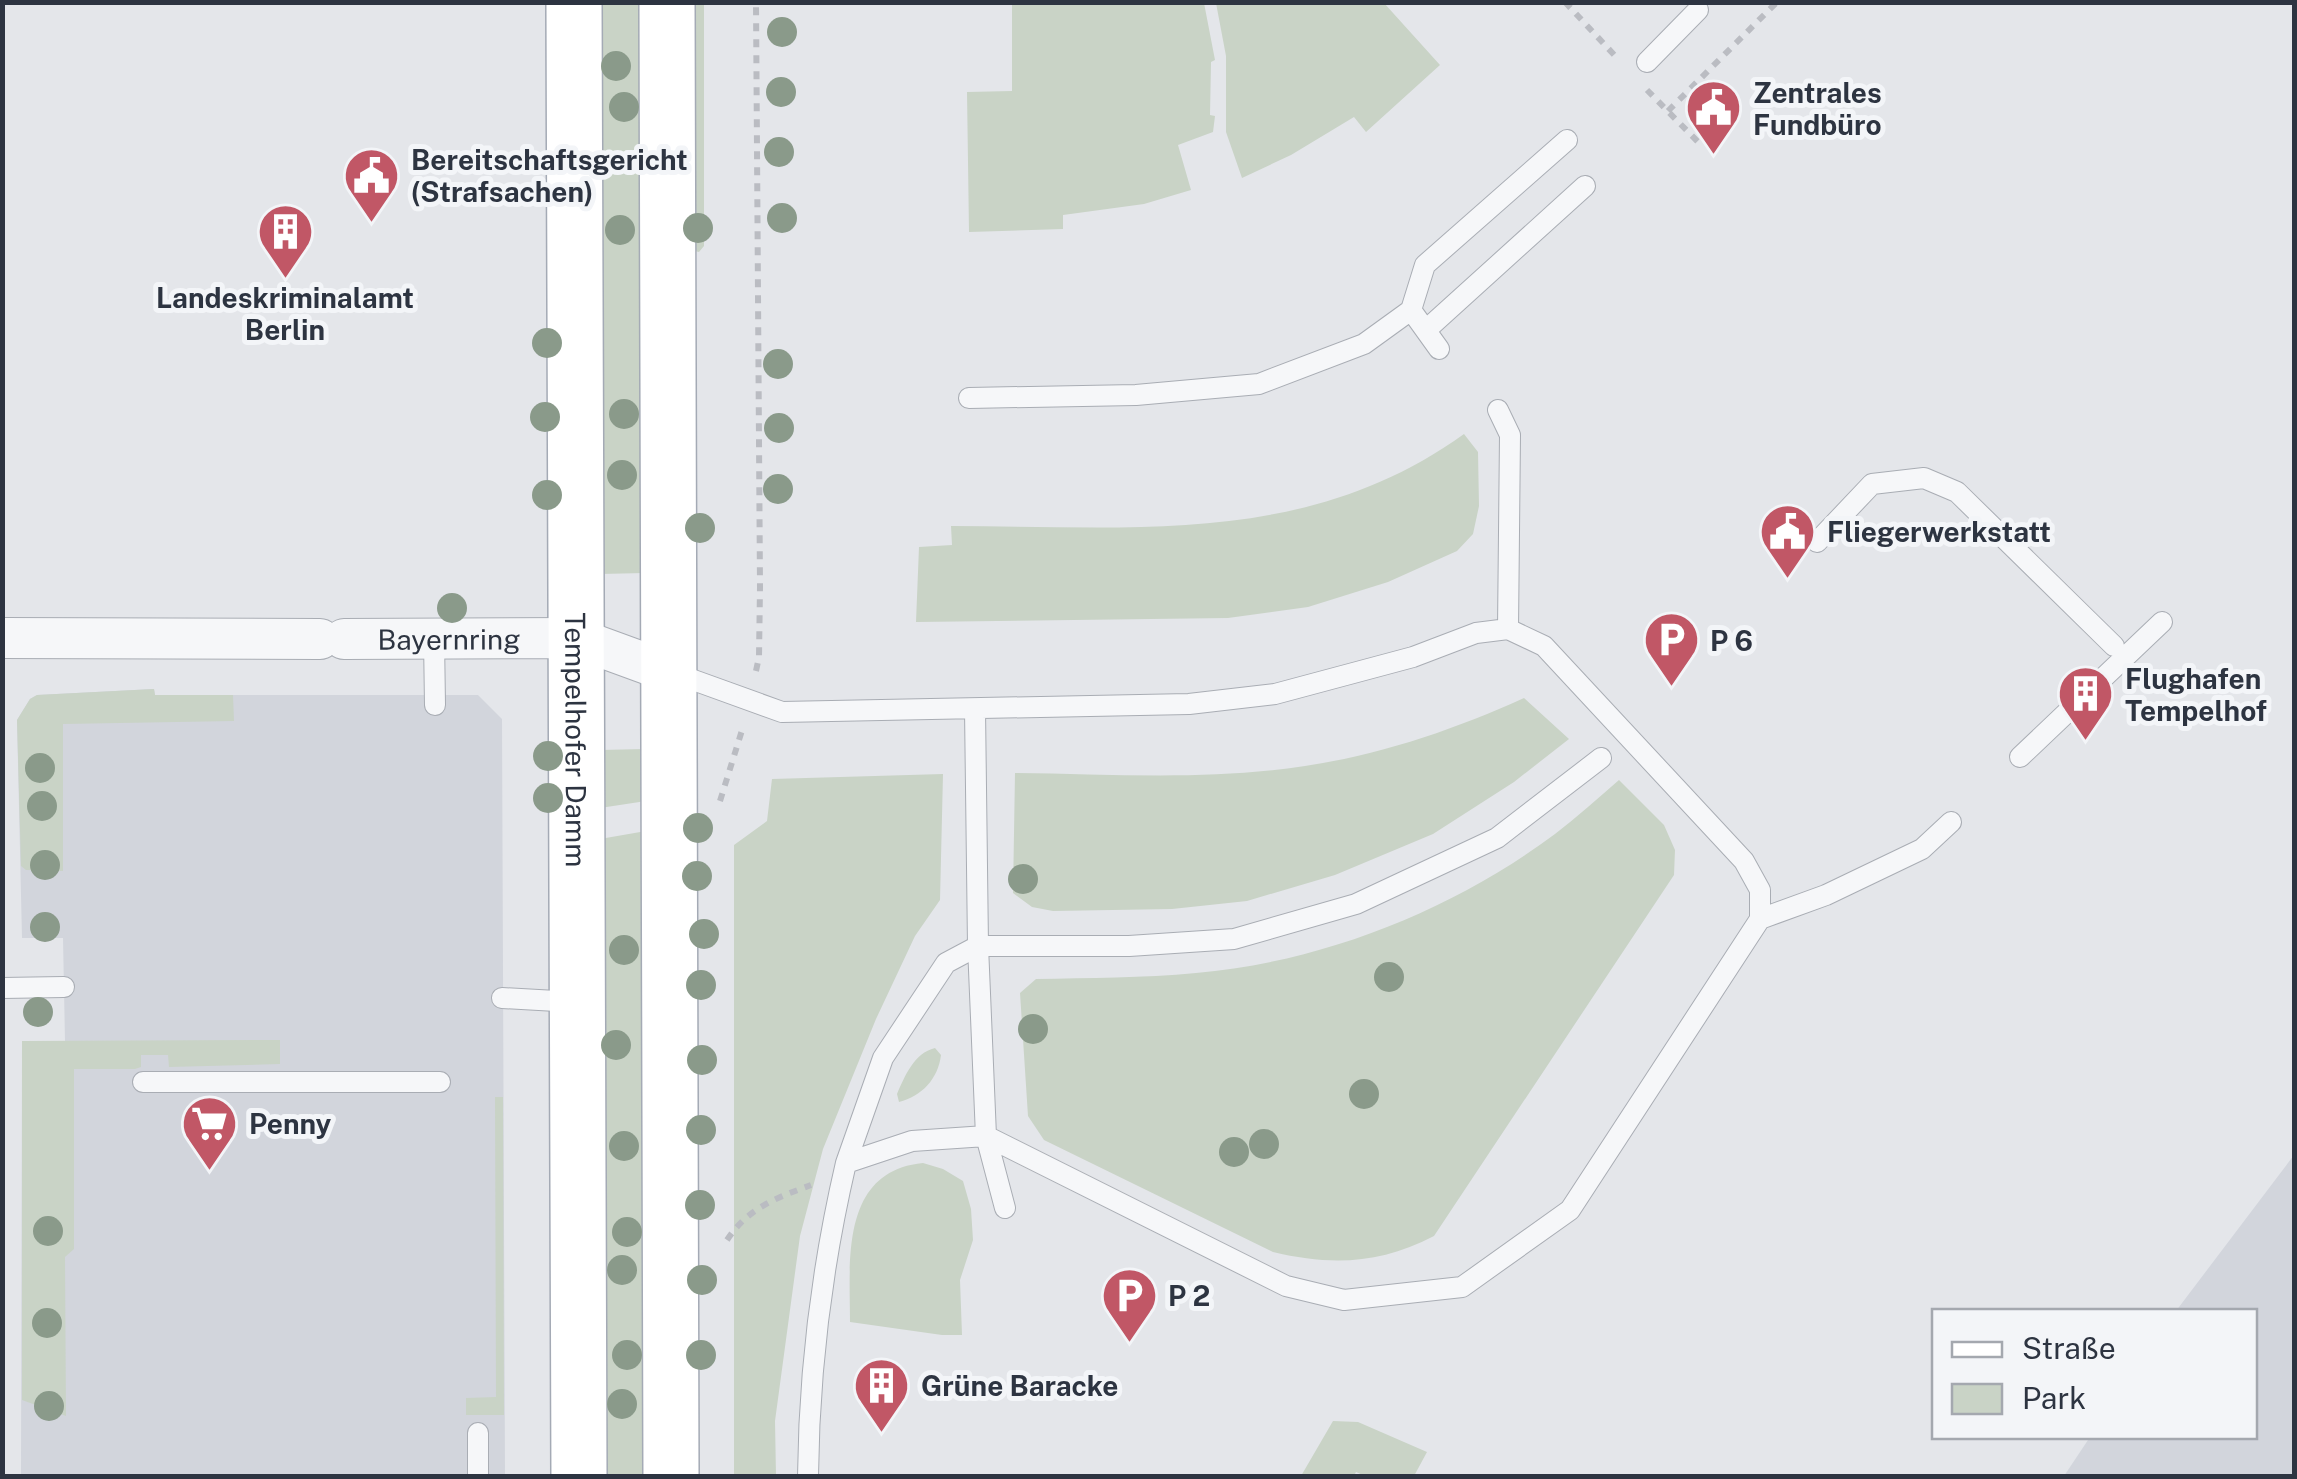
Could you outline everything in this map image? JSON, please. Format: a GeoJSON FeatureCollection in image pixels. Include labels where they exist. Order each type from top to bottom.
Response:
{"type":"FeatureCollection","features":[{"type":"Feature","properties":{"kind":"main road","name":"Tempelhofer Damm"},"geometry":{"type":"LineString","coordinates":[[574,2],[578,1476]]}},
{"type":"Feature","properties":{"kind":"main road"},"geometry":{"type":"LineString","coordinates":[[667,2],[670,1476]]}},
{"type":"Feature","properties":{"kind":"street","name":"Bayernring"},"geometry":{"type":"LineString","coordinates":[[2,638],[576,638],[669,672]]}},
{"type":"Feature","properties":{"kind":"lane"},"geometry":{"type":"LineString","coordinates":[[1648,62],[1697,5]]}},
{"type":"Feature","properties":{"kind":"lane"},"geometry":{"type":"LineString","coordinates":[[968,398],[1136,395],[1259,384],[1364,344],[1411,310],[1425,265],[1566,140]]}},
{"type":"Feature","properties":{"kind":"lane"},"geometry":{"type":"LineString","coordinates":[[1426,330],[1585,186]]}},
{"type":"Feature","properties":{"kind":"lane"},"geometry":{"type":"LineString","coordinates":[[1411,310],[1439,349]]}},
{"type":"Feature","properties":{"kind":"lane"},"geometry":{"type":"LineString","coordinates":[[1498,410],[1510,435],[1508,630]]}},
{"type":"Feature","properties":{"kind":"lane"},"geometry":{"type":"LineString","coordinates":[[1817,542],[1872,484],[1924,478],[1957,492],[2114,646]]}},
{"type":"Feature","properties":{"kind":"lane"},"geometry":{"type":"LineString","coordinates":[[2020,756],[2162,622]]}},
{"type":"Feature","properties":{"kind":"lane"},"geometry":{"type":"LineString","coordinates":[[669,672],[782,712],[1189,704],[1275,694],[1413,657],[1476,634],[1508,630],[1544,646],[1744,861],[1760,890],[1760,919],[1570,1210],[1462,1286],[1344,1300],[1286,1286],[986,1136],[912,1140],[846,1163]]}},
{"type":"Feature","properties":{"kind":"lane"},"geometry":{"type":"LineString","coordinates":[[434,639],[436,705]]}},
{"type":"Feature","properties":{"kind":"lane"},"geometry":{"type":"LineString","coordinates":[[975,709],[978,946],[986,1136],[1005,1208]]}},
{"type":"Feature","properties":{"kind":"lane"},"geometry":{"type":"LineString","coordinates":[[808,1476],[808,1426],[817,1327],[829,1238],[846,1163],[884,1058],[946,963],[978,946],[1129,946],[1234,939],[1356,904],[1497,838],[1601,758]]}},
{"type":"Feature","properties":{"kind":"lane"},"geometry":{"type":"LineString","coordinates":[[1760,919],[1826,895],[1922,849],[1951,822]]}},
{"type":"Feature","properties":{"kind":"lane"},"geometry":{"type":"LineString","coordinates":[[2,988],[64,987]]}},
{"type":"Feature","properties":{"kind":"lane"},"geometry":{"type":"LineString","coordinates":[[502,998],[577,1003]]}},
{"type":"Feature","properties":{"kind":"lane"},"geometry":{"type":"LineString","coordinates":[[144,1082],[440,1082]]}},
{"type":"Feature","properties":{"kind":"lane"},"geometry":{"type":"LineString","coordinates":[[478,1433],[478,1476]]}},
{"type":"Feature","properties":{"kind":"path"},"geometry":{"type":"LineString","coordinates":[[756,2],[760,640]]}},
{"type":"Feature","properties":{"kind":"path"},"geometry":{"type":"LineString","coordinates":[[1668,111],[1777,2]]}},
{"type":"Feature","properties":{"kind":"path"},"geometry":{"type":"LineString","coordinates":[[727,1240],[740,1221],[760,1205],[818,1182],[846,1163]]}},
{"type":"Feature","properties":{"kind":"shaded area"},"geometry":{"type":"Polygon","coordinates":[[[154,689],[155,695],[478,695],[502,719],[505,1476],[21,1476],[22,1041],[65,1041],[63,938],[22,938],[17,720],[37,695],[154,689]]]}},
{"type":"Feature","properties":{"kind":"shaded area"},"geometry":{"type":"Polygon","coordinates":[[[2294,1155],[2294,1476],[2064,1476],[2089,1439],[2257,1439],[2257,1309],[2178,1309],[2294,1155]]]}},
{"type":"Feature","properties":{"kind":"green space"},"geometry":{"type":"Polygon","coordinates":[[[598,3],[644,3],[645,573],[600,574],[598,3]]]}},
{"type":"Feature","properties":{"kind":"green space"},"geometry":{"type":"Polygon","coordinates":[[[691,3],[704,3],[704,246],[699,252],[694,251],[691,3]]]}},
{"type":"Feature","properties":{"kind":"green space"},"geometry":{"type":"Polygon","coordinates":[[[1012,3],[1204,3],[1215,60],[1211,62],[1210,115],[1215,116],[1213,132],[1178,145],[1191,190],[1144,204],[1063,215],[1063,229],[969,232],[967,92],[1012,91],[1012,3]]]}},
{"type":"Feature","properties":{"kind":"green space"},"geometry":{"type":"Polygon","coordinates":[[[1216,3],[1384,3],[1440,65],[1366,132],[1354,117],[1291,155],[1242,178],[1226,132],[1226,56],[1216,3]]]}},
{"type":"Feature","properties":{"kind":"green space"},"geometry":{"type":"Polygon","coordinates":[[[1464,434],[1478,452],[1479,506],[1473,534],[1457,551],[1388,582],[1308,607],[1228,618],[916,622],[919,547],[952,545],[951,526],[1152,527],[1281,513],[1343,496],[1404,470],[1464,434]]]}},
{"type":"Feature","properties":{"kind":"green space"},"geometry":{"type":"Polygon","coordinates":[[[154,689],[155,695],[233,695],[234,721],[63,724],[63,871],[26,870],[21,866],[17,720],[30,699],[37,695],[154,689]]]}},
{"type":"Feature","properties":{"kind":"green space"},"geometry":{"type":"Polygon","coordinates":[[[1524,698],[1569,739],[1514,782],[1433,834],[1335,875],[1247,901],[1172,909],[1053,911],[1032,907],[1013,893],[1015,773],[1197,775],[1305,766],[1417,740],[1524,698]]]}},
{"type":"Feature","properties":{"kind":"green space"},"geometry":{"type":"Polygon","coordinates":[[[645,749],[646,801],[600,808],[600,750],[645,749]]]}},
{"type":"Feature","properties":{"kind":"green space"},"geometry":{"type":"Polygon","coordinates":[[[943,774],[940,900],[915,936],[876,1019],[823,1149],[800,1236],[775,1421],[776,1476],[734,1476],[734,845],[767,821],[772,779],[943,774]]]}},
{"type":"Feature","properties":{"kind":"green space"},"geometry":{"type":"Polygon","coordinates":[[[1619,780],[1664,825],[1675,850],[1674,875],[1434,1236],[1394,1252],[1355,1260],[1273,1252],[1044,1140],[1028,1116],[1020,993],[1036,979],[1196,973],[1244,967],[1339,944],[1385,928],[1474,886],[1555,834],[1619,780]]]}},
{"type":"Feature","properties":{"kind":"green space"},"geometry":{"type":"Polygon","coordinates":[[[646,831],[647,1476],[603,1476],[600,839],[646,831]]]}},
{"type":"Feature","properties":{"kind":"green space"},"geometry":{"type":"Polygon","coordinates":[[[280,1040],[280,1064],[169,1067],[168,1055],[141,1055],[141,1067],[135,1069],[74,1069],[74,1249],[65,1257],[66,1416],[22,1400],[22,1041],[280,1040]]]}},
{"type":"Feature","properties":{"kind":"green space"},"geometry":{"type":"Polygon","coordinates":[[[935,1048],[941,1055],[932,1079],[922,1091],[899,1102],[897,1094],[911,1066],[935,1048]]]}},
{"type":"Feature","properties":{"kind":"green space"},"geometry":{"type":"Polygon","coordinates":[[[495,1097],[503,1097],[504,1415],[466,1415],[466,1398],[496,1397],[495,1097]]]}},
{"type":"Feature","properties":{"kind":"green space"},"geometry":{"type":"Polygon","coordinates":[[[923,1163],[963,1181],[971,1209],[973,1240],[960,1280],[962,1335],[850,1322],[851,1247],[863,1201],[877,1183],[896,1170],[923,1163]]]}},
{"type":"Feature","properties":{"kind":"green space"},"geometry":{"type":"Polygon","coordinates":[[[1333,1421],[1358,1422],[1427,1452],[1414,1476],[1365,1476],[1356,1472],[1354,1476],[1301,1476],[1333,1421]]]}},
{"type":"Feature","properties":{"kind":"place","name":"Zentrales Fundbüro"},"geometry":{"type":"Point","coordinates":[1714,157]}},
{"type":"Feature","properties":{"kind":"place","name":"Bereitschaftsgericht (Strafsachen)"},"geometry":{"type":"Point","coordinates":[372,224]}},
{"type":"Feature","properties":{"kind":"place","name":"Landeskriminalamt Berlin"},"geometry":{"type":"Point","coordinates":[285,280]}},
{"type":"Feature","properties":{"kind":"place","name":"Fliegerwerkstatt"},"geometry":{"type":"Point","coordinates":[1788,580]}},
{"type":"Feature","properties":{"kind":"place","name":"P 6"},"geometry":{"type":"Point","coordinates":[1671,689]}},
{"type":"Feature","properties":{"kind":"place","name":"Flughafen Tempelhof"},"geometry":{"type":"Point","coordinates":[2086,743]}},
{"type":"Feature","properties":{"kind":"place","name":"Penny"},"geometry":{"type":"Point","coordinates":[210,1172]}},
{"type":"Feature","properties":{"kind":"place","name":"P 2"},"geometry":{"type":"Point","coordinates":[1129,1344]}},
{"type":"Feature","properties":{"kind":"place","name":"Grüne Baracke"},"geometry":{"type":"Point","coordinates":[882,1434]}}]}
